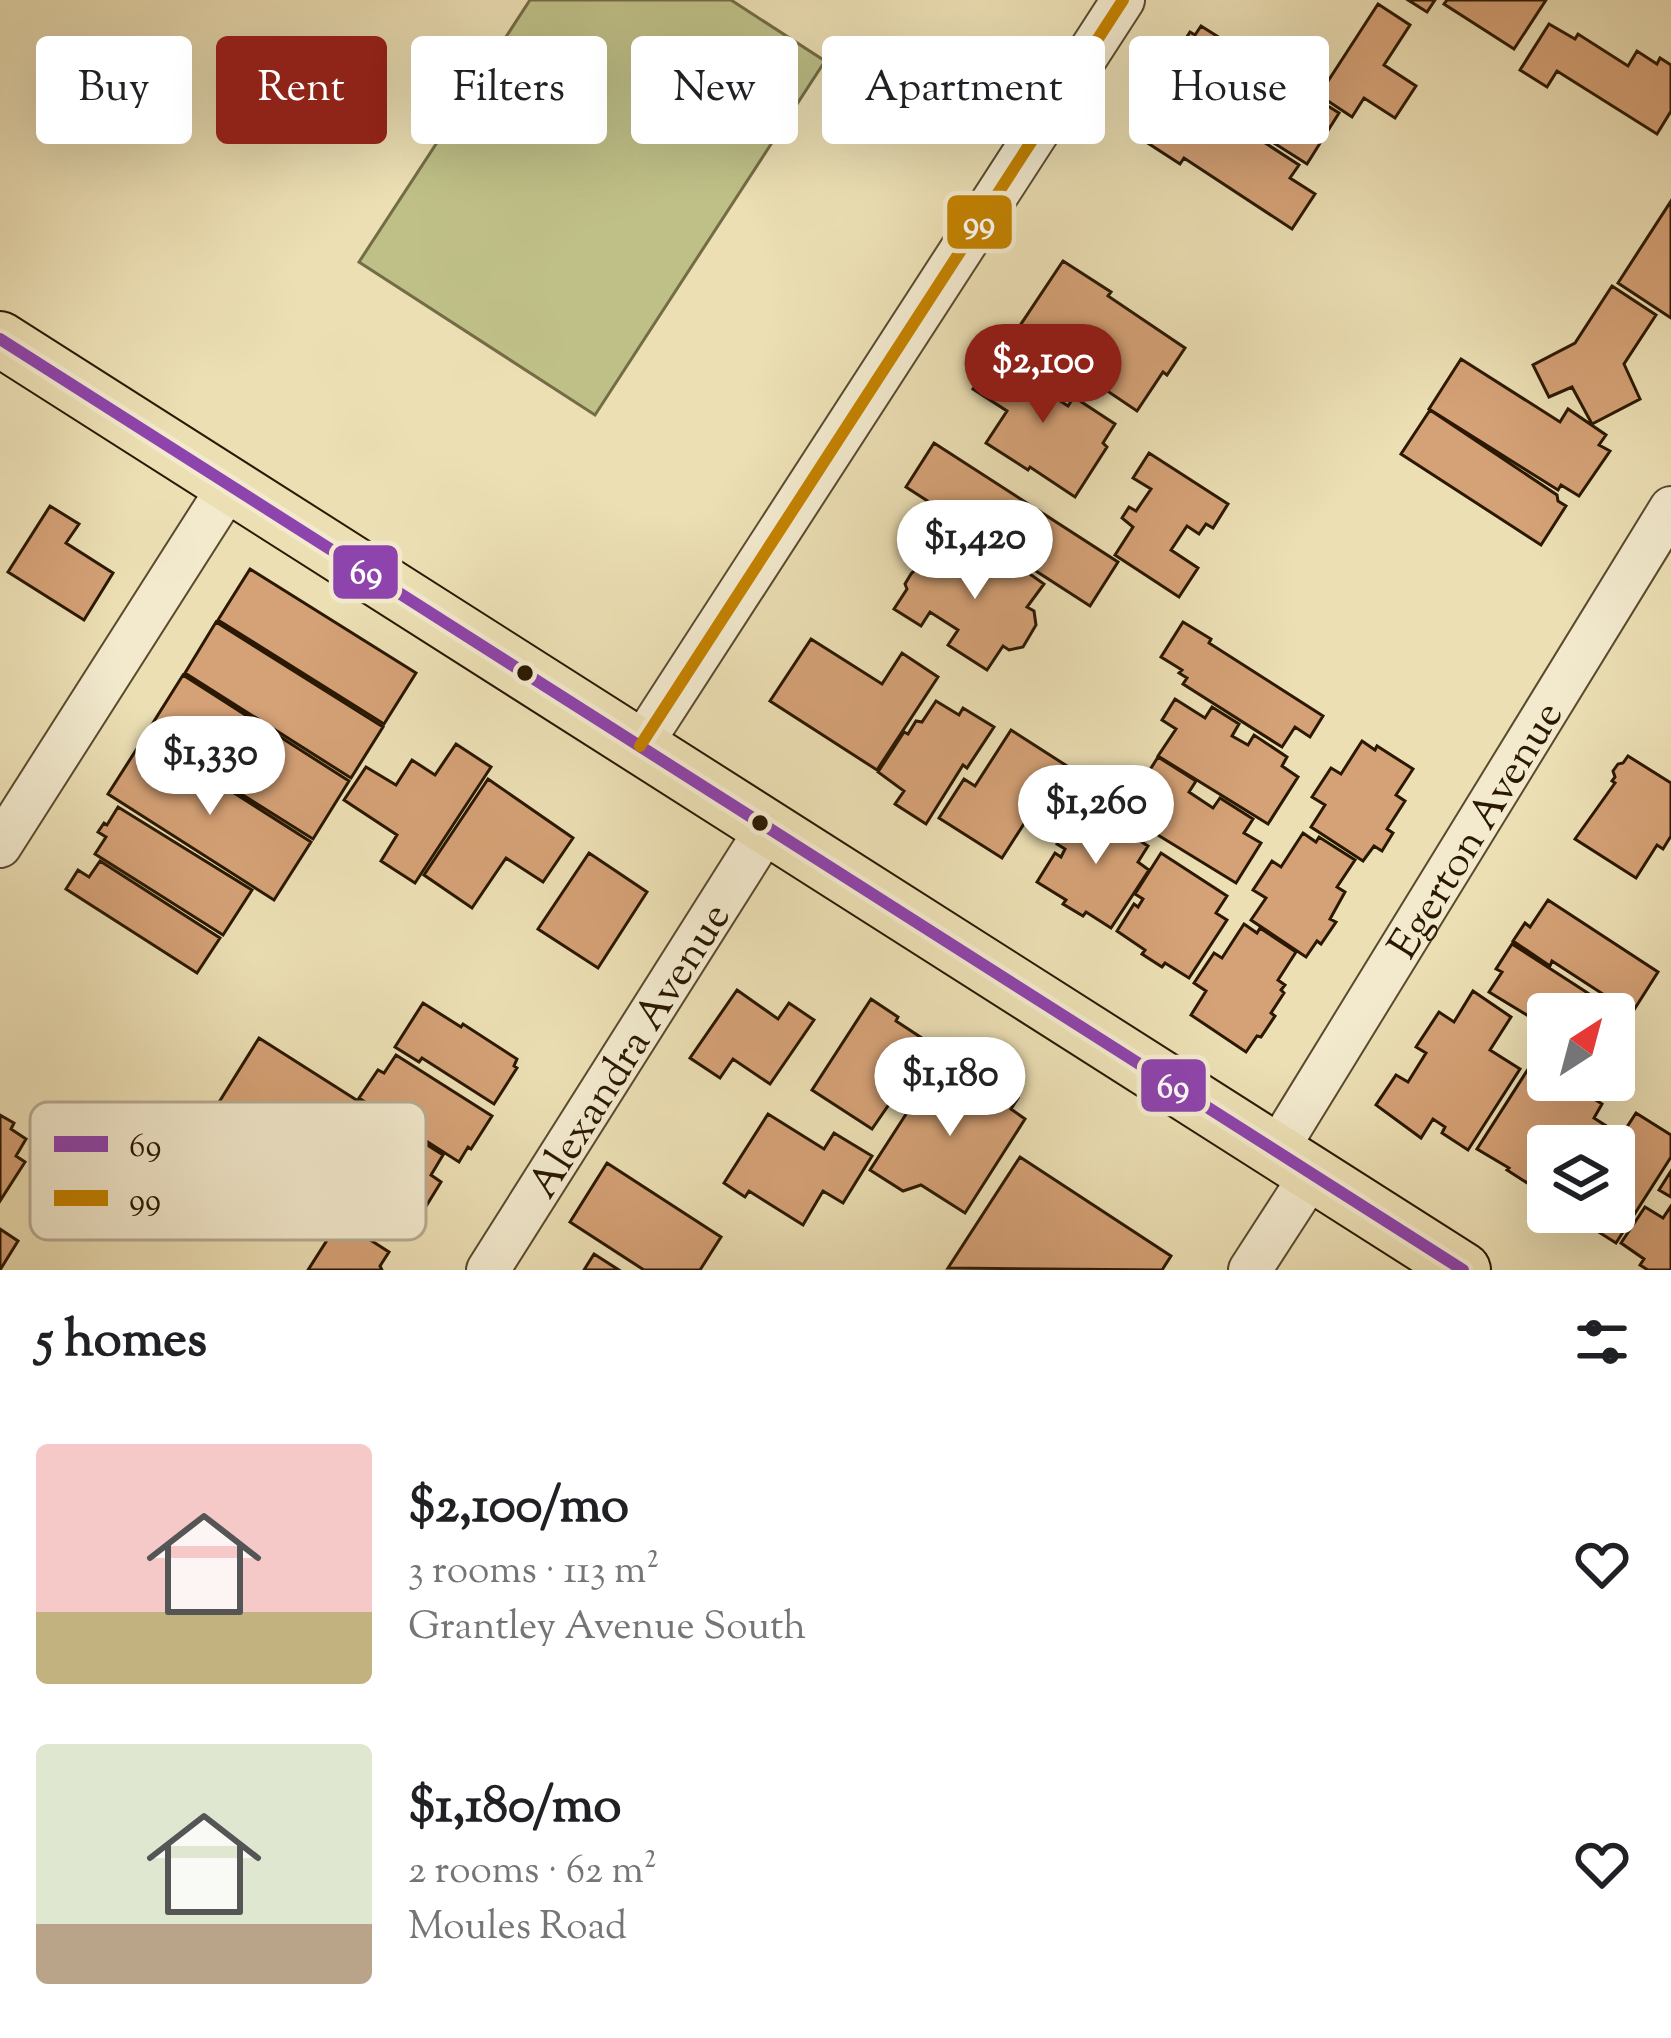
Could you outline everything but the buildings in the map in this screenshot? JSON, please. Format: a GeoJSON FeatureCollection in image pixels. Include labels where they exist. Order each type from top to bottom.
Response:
{"type":"FeatureCollection","features":[{"type":"Feature","properties":{"kind":"main road"},"geometry":{"type":"LineString","coordinates":[[0,339],[1463,1270]]}},
{"type":"Feature","properties":{"kind":"street"},"geometry":{"type":"LineString","coordinates":[[640,746],[1123,0]]}},
{"type":"Feature","properties":{"kind":"street"},"geometry":{"type":"LineString","coordinates":[[0,846],[230,485]]}},
{"type":"Feature","properties":{"kind":"street","name":"Egerton Avenue"},"geometry":{"type":"LineString","coordinates":[[1250,1270],[1294,1162],[1671,508]]}},
{"type":"Feature","properties":{"kind":"street","name":"Alexandra Avenue"},"geometry":{"type":"LineString","coordinates":[[488,1270],[768,827]]}},
{"type":"Feature","properties":{"kind":"green space"},"geometry":{"type":"Polygon","coordinates":[[[530,0],[731,0],[786,36],[631,36],[631,144],[771,144],[595,415],[359,262],[436,144],[607,144],[607,36],[507,36],[530,0]]]}},
{"type":"Feature","properties":{"kind":"green space"},"geometry":{"type":"Polygon","coordinates":[[[798,43],[822,59],[798,103],[798,43]]]}},
{"type":"Feature","properties":{"kind":"transit line","name":"99"},"geometry":{"type":"LineString","coordinates":[[640,746],[1123,0]]}},
{"type":"Feature","properties":{"kind":"transit line","name":"69"},"geometry":{"type":"LineString","coordinates":[[0,339],[1463,1270]]}}]}
